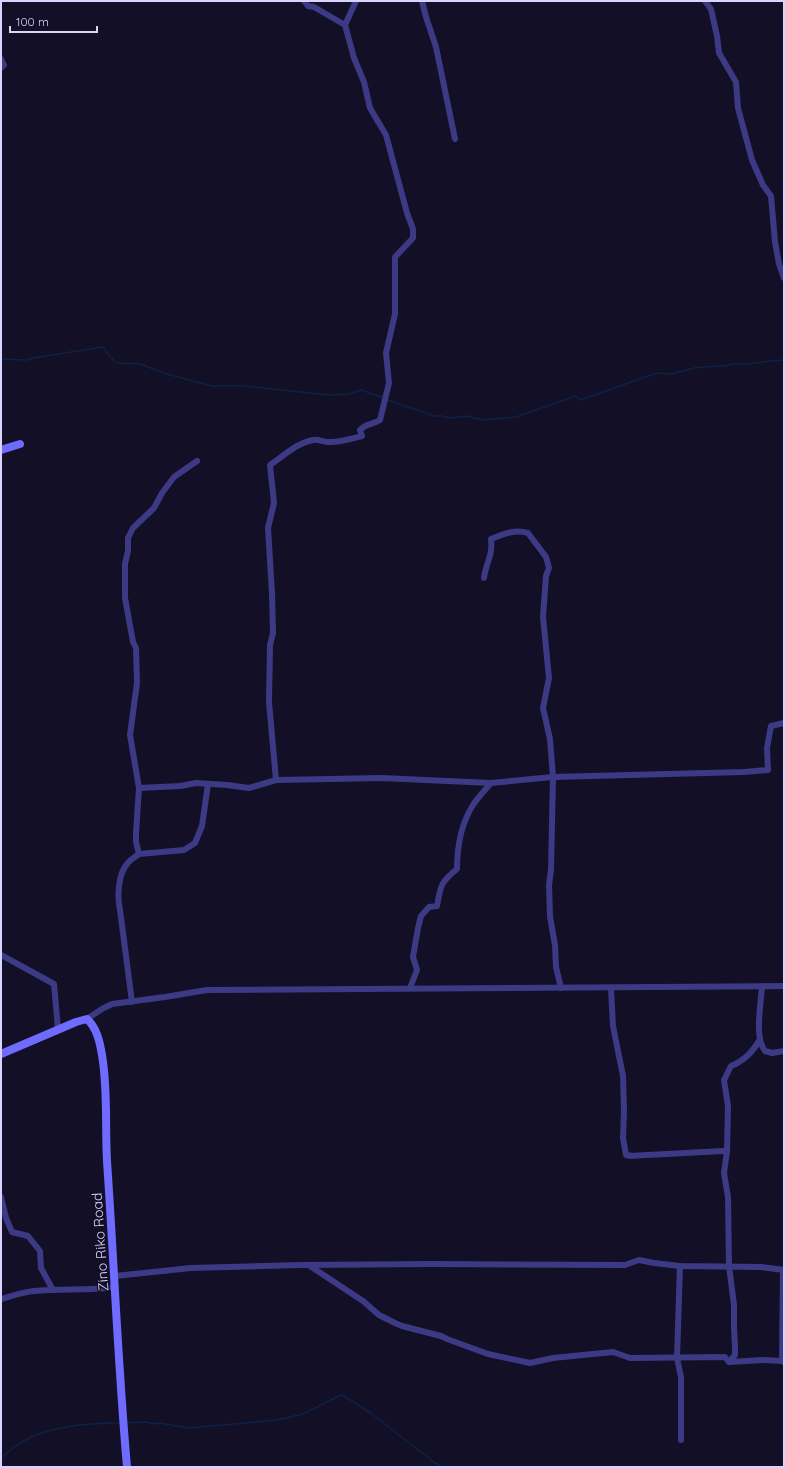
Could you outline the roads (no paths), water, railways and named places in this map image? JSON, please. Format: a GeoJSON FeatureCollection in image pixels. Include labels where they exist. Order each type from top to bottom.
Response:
{"type":"FeatureCollection","features":[{"type":"Feature","properties":{"kind":"street"},"geometry":{"type":"LineString","coordinates":[[304,1],[308,6],[314,7],[345,25]]}},
{"type":"Feature","properties":{"kind":"street"},"geometry":{"type":"LineString","coordinates":[[276,780],[269,702],[272,593],[268,528],[274,504],[270,465],[297,445],[315,439],[328,442],[342,441],[362,436],[360,430],[365,425],[380,420],[389,383],[386,353],[395,314],[395,257],[413,238],[413,229],[386,135],[370,108],[364,82],[354,58],[345,25],[356,1]]}},
{"type":"Feature","properties":{"kind":"street"},"geometry":{"type":"LineString","coordinates":[[422,1],[436,47],[455,139]]}},
{"type":"Feature","properties":{"kind":"street"},"geometry":{"type":"LineString","coordinates":[[704,1],[711,9],[719,53],[736,82],[738,108],[752,160],[763,185],[771,196],[775,242],[779,264],[784,278]]}},
{"type":"Feature","properties":{"kind":"street"},"geometry":{"type":"LineString","coordinates":[[1,450],[20,444]]}},
{"type":"Feature","properties":{"kind":"street"},"geometry":{"type":"LineString","coordinates":[[139,854],[136,842],[139,788],[130,735],[137,684],[136,648],[133,642],[125,598],[125,564],[128,551],[128,538],[133,528],[154,508],[162,492],[174,477],[197,460]]}},
{"type":"Feature","properties":{"kind":"street"},"geometry":{"type":"LineString","coordinates":[[484,578],[486,567],[491,557],[491,539],[510,532],[520,531],[528,533],[546,557],[549,568],[546,576],[543,617],[548,678],[543,708],[550,739],[553,777],[549,898],[556,967],[561,988]]}},
{"type":"Feature","properties":{"kind":"street"},"geometry":{"type":"LineString","coordinates":[[139,788],[180,786],[196,783],[249,788],[276,780],[382,778],[491,783],[553,777],[768,770],[767,748],[771,726],[784,723]]}},
{"type":"Feature","properties":{"kind":"street"},"geometry":{"type":"LineString","coordinates":[[410,988],[417,970],[413,957],[421,916],[429,907],[437,906],[442,883],[457,869],[459,842],[465,822],[473,805],[491,783]]}},
{"type":"Feature","properties":{"kind":"street"},"geometry":{"type":"LineString","coordinates":[[132,1002],[118,899],[121,876],[127,864],[139,854],[184,850],[195,843],[202,826],[208,784]]}},
{"type":"Feature","properties":{"kind":"street"},"geometry":{"type":"LineString","coordinates":[[1,955],[54,984],[58,1029]]}},
{"type":"Feature","properties":{"kind":"street"},"geometry":{"type":"LineString","coordinates":[[762,986],[759,1019],[760,1040],[762,1047],[765,1051],[772,1053],[784,1051]]}},
{"type":"Feature","properties":{"kind":"street"},"geometry":{"type":"LineString","coordinates":[[1,1054],[58,1029],[87,1019],[112,1004],[207,990],[784,986]]}},
{"type":"Feature","properties":{"kind":"street"},"geometry":{"type":"LineString","coordinates":[[611,988],[613,1026],[623,1076],[624,1147],[626,1155],[633,1157],[642,1154],[658,1155],[727,1151]]}},
{"type":"Feature","properties":{"kind":"street","name":"Zino Riko Road"},"geometry":{"type":"LineString","coordinates":[[87,1019],[93,1025],[98,1036],[102,1054],[106,1090],[106,1145],[127,1467]]}},
{"type":"Feature","properties":{"kind":"street"},"geometry":{"type":"LineString","coordinates":[[729,1362],[735,1355],[736,1347],[734,1304],[729,1266],[728,1197],[724,1173],[727,1151],[728,1106],[724,1080],[731,1066],[739,1063],[754,1050],[760,1040]]}},
{"type":"Feature","properties":{"kind":"street"},"geometry":{"type":"LineString","coordinates":[[1,1196],[6,1218],[12,1232],[28,1236],[40,1251],[41,1268],[52,1290]]}},
{"type":"Feature","properties":{"kind":"street"},"geometry":{"type":"LineString","coordinates":[[115,1276],[191,1268],[310,1265],[625,1265],[639,1260],[680,1266],[760,1267],[783,1270],[783,1361],[763,1360],[729,1362]]}},
{"type":"Feature","properties":{"kind":"street"},"geometry":{"type":"LineString","coordinates":[[310,1265],[363,1301],[379,1315],[394,1323],[441,1336],[488,1354],[530,1364],[553,1358],[613,1352],[630,1358],[725,1357],[729,1362]]}},
{"type":"Feature","properties":{"kind":"street"},"geometry":{"type":"LineString","coordinates":[[680,1266],[677,1358],[680,1377],[681,1440]]}},
{"type":"Feature","properties":{"kind":"street"},"geometry":{"type":"LineString","coordinates":[[1,1299],[33,1291],[95,1290],[115,1287]]}},
{"type":"Feature","properties":{"kind":"waterway"},"geometry":{"type":"LineString","coordinates":[[1,359],[27,360],[103,347],[117,363],[140,364],[167,374],[212,386],[245,386],[329,395],[349,394],[361,390],[384,398]]}},
{"type":"Feature","properties":{"kind":"waterway"},"geometry":{"type":"LineString","coordinates":[[387,400],[435,416],[451,418],[466,416],[483,420],[516,417],[576,396],[580,400],[657,373],[671,374],[694,368],[784,360]]}},
{"type":"Feature","properties":{"kind":"waterway"},"geometry":{"type":"LineString","coordinates":[[126,1423],[160,1423],[189,1428],[277,1420],[303,1414],[341,1395],[372,1414],[435,1463],[443,1467]]}},
{"type":"Feature","properties":{"kind":"waterway"},"geometry":{"type":"LineString","coordinates":[[1,1458],[12,1448],[39,1434],[62,1428],[120,1423]]}}]}
